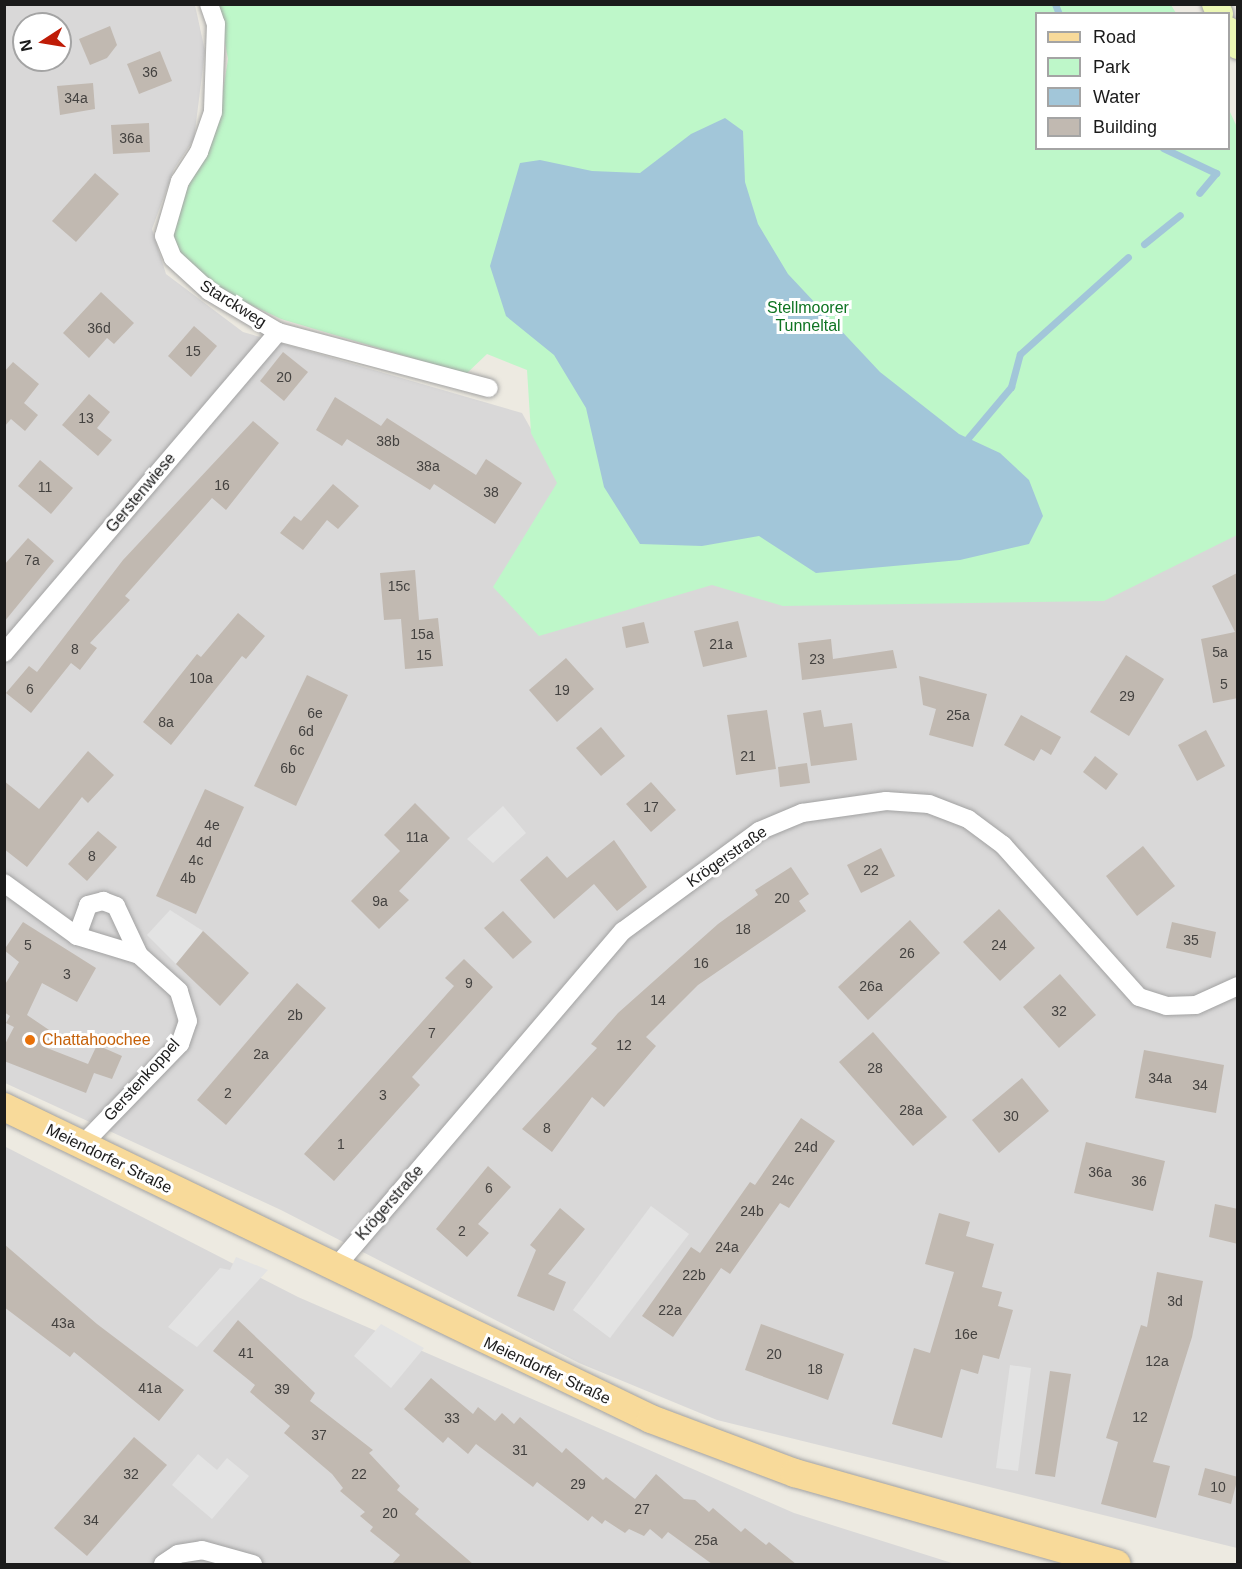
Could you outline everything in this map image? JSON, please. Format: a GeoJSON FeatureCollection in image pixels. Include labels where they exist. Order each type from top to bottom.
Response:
{"type":"FeatureCollection","features":[{"type":"Feature","properties":{"kind":"main road"},"geometry":{"type":"LineString","coordinates":[[1230,33],[1238,46]]}},
{"type":"Feature","properties":{"kind":"main road","name":"Meiendorfer Straße"},"geometry":{"type":"LineString","coordinates":[[4,1107],[578,1388],[703,1439],[806,1476],[1116,1564]]}},
{"type":"Feature","properties":{"kind":"street","name":"Starckweg"},"geometry":{"type":"LineString","coordinates":[[208,4],[216,24],[213,112],[199,152],[180,182],[164,236],[173,258],[188,274],[278,332],[489,388]]}},
{"type":"Feature","properties":{"kind":"street","name":"Gerstenwiese"},"geometry":{"type":"LineString","coordinates":[[4,653],[278,332]]}},
{"type":"Feature","properties":{"kind":"street","name":"Krögerstraße"},"geometry":{"type":"LineString","coordinates":[[334,1269],[623,931],[759,831],[802,813],[886,801],[929,804],[948,811],[1003,845],[1139,997],[1166,1006],[1196,1005],[1238,986]]}},
{"type":"Feature","properties":{"kind":"street","name":"Gerstenkoppel"},"geometry":{"type":"LineString","coordinates":[[4,884],[77,936],[139,955]]}},
{"type":"Feature","properties":{"kind":"street","name":"Gerstenkoppel"},"geometry":{"type":"LineString","coordinates":[[77,936],[88,905],[103,901],[116,906],[139,955],[179,991],[188,1021],[180,1044],[82,1145]]}},
{"type":"Feature","properties":{"kind":"street"},"geometry":{"type":"LineString","coordinates":[[163,1564],[178,1554],[202,1550],[253,1564]]}},
{"type":"Feature","properties":{"kind":"shaded area"},"geometry":{"type":"Polygon","coordinates":[[[4,5],[195,5],[205,51],[194,139],[174,169],[152,229],[166,274],[243,332],[522,413],[560,481],[712,581],[1237,530],[1237,1548],[717,1420],[579,1363],[281,1210],[5,1083],[4,5]]]}},
{"type":"Feature","properties":{"kind":"shaded area"},"geometry":{"type":"Polygon","coordinates":[[[503,806],[526,833],[493,863],[467,839],[503,806]]]}},
{"type":"Feature","properties":{"kind":"shaded area"},"geometry":{"type":"Polygon","coordinates":[[[170,910],[203,931],[176,964],[147,935],[170,910]]]}},
{"type":"Feature","properties":{"kind":"shaded area"},"geometry":{"type":"Polygon","coordinates":[[[4,1146],[298,1297],[794,1513],[955,1564],[5,1564],[4,1146]]]}},
{"type":"Feature","properties":{"kind":"shaded area"},"geometry":{"type":"Polygon","coordinates":[[[651,1206],[689,1234],[610,1338],[573,1310],[651,1206]]]}},
{"type":"Feature","properties":{"kind":"shaded area"},"geometry":{"type":"Polygon","coordinates":[[[236,1257],[268,1270],[197,1347],[168,1327],[220,1268],[230,1270],[236,1257]]]}},
{"type":"Feature","properties":{"kind":"shaded area"},"geometry":{"type":"Polygon","coordinates":[[[381,1324],[424,1348],[391,1388],[354,1356],[381,1324]]]}},
{"type":"Feature","properties":{"kind":"shaded area"},"geometry":{"type":"Polygon","coordinates":[[[1010,1365],[1031,1368],[1018,1471],[996,1468],[1010,1365]]]}},
{"type":"Feature","properties":{"kind":"shaded area"},"geometry":{"type":"Polygon","coordinates":[[[198,1454],[217,1470],[227,1458],[249,1476],[212,1519],[172,1485],[198,1454]]]}},
{"type":"Feature","properties":{"kind":"green space","name":"Stellmoorer Tunneltal"},"geometry":{"type":"Polygon","coordinates":[[[218,5],[1171,5],[1175,12],[1035,12],[1035,150],[1230,150],[1230,112],[1237,127],[1237,535],[1104,601],[783,606],[712,585],[539,636],[493,587],[557,483],[531,433],[527,370],[487,354],[466,374],[281,319],[217,289],[184,262],[172,234],[175,213],[218,123],[228,59],[218,5]]]}},
{"type":"Feature","properties":{"kind":"water"},"geometry":{"type":"Polygon","coordinates":[[[725,118],[743,131],[745,182],[758,224],[788,274],[880,372],[959,434],[1000,453],[1029,480],[1043,516],[1029,544],[960,560],[816,573],[759,536],[702,546],[640,544],[604,487],[586,408],[554,355],[506,316],[490,266],[520,163],[540,160],[592,171],[640,173],[691,134],[725,118]]]}},
{"type":"Feature","properties":{"kind":"building"},"geometry":{"type":"Polygon","coordinates":[[[110,26],[117,45],[107,58],[90,65],[79,39],[110,26]]]}},
{"type":"Feature","properties":{"kind":"building"},"geometry":{"type":"Polygon","coordinates":[[[160,51],[172,81],[139,94],[127,64],[160,51]]]}},
{"type":"Feature","properties":{"kind":"building"},"geometry":{"type":"Polygon","coordinates":[[[93,83],[95,109],[60,115],[57,86],[93,83]]]}},
{"type":"Feature","properties":{"kind":"building"},"geometry":{"type":"Polygon","coordinates":[[[149,123],[150,152],[113,154],[111,125],[149,123]]]}},
{"type":"Feature","properties":{"kind":"building"},"geometry":{"type":"Polygon","coordinates":[[[95,173],[119,194],[76,242],[52,221],[95,173]]]}},
{"type":"Feature","properties":{"kind":"building"},"geometry":{"type":"Polygon","coordinates":[[[101,292],[134,323],[114,344],[107,338],[89,358],[63,333],[101,292]]]}},
{"type":"Feature","properties":{"kind":"building"},"geometry":{"type":"Polygon","coordinates":[[[194,326],[217,346],[191,377],[168,356],[194,326]]]}},
{"type":"Feature","properties":{"kind":"building"},"geometry":{"type":"Polygon","coordinates":[[[283,352],[308,372],[284,401],[260,381],[283,352]]]}},
{"type":"Feature","properties":{"kind":"building"},"geometry":{"type":"Polygon","coordinates":[[[13,362],[39,384],[24,403],[38,415],[25,431],[11,419],[4,427],[4,372],[13,362]]]}},
{"type":"Feature","properties":{"kind":"building"},"geometry":{"type":"Polygon","coordinates":[[[89,394],[110,412],[97,428],[112,440],[98,456],[62,425],[89,394]]]}},
{"type":"Feature","properties":{"kind":"building"},"geometry":{"type":"Polygon","coordinates":[[[335,397],[381,426],[387,418],[476,475],[486,459],[522,483],[495,524],[434,484],[430,490],[347,439],[342,446],[316,430],[335,397]]]}},
{"type":"Feature","properties":{"kind":"building"},"geometry":{"type":"Polygon","coordinates":[[[253,421],[279,443],[226,510],[212,498],[125,596],[130,600],[90,643],[97,648],[80,670],[71,663],[31,713],[6,693],[29,666],[37,672],[123,560],[253,421]]]}},
{"type":"Feature","properties":{"kind":"building"},"geometry":{"type":"Polygon","coordinates":[[[40,460],[73,488],[51,514],[18,486],[40,460]]]}},
{"type":"Feature","properties":{"kind":"building"},"geometry":{"type":"Polygon","coordinates":[[[333,484],[359,506],[338,529],[327,520],[303,550],[280,533],[294,516],[301,521],[333,484]]]}},
{"type":"Feature","properties":{"kind":"building"},"geometry":{"type":"Polygon","coordinates":[[[28,538],[54,561],[4,622],[4,565],[28,538]]]}},
{"type":"Feature","properties":{"kind":"building"},"geometry":{"type":"Polygon","coordinates":[[[415,570],[419,620],[438,618],[443,666],[405,669],[401,619],[384,620],[380,573],[415,570]]]}},
{"type":"Feature","properties":{"kind":"building"},"geometry":{"type":"Polygon","coordinates":[[[1237,573],[1238,698],[1213,703],[1201,639],[1235,632],[1212,586],[1237,573]]]}},
{"type":"Feature","properties":{"kind":"building"},"geometry":{"type":"Polygon","coordinates":[[[238,613],[265,636],[246,659],[242,656],[171,745],[143,722],[197,654],[201,657],[238,613]]]}},
{"type":"Feature","properties":{"kind":"building"},"geometry":{"type":"Polygon","coordinates":[[[738,621],[747,657],[703,667],[694,631],[738,621]]]}},
{"type":"Feature","properties":{"kind":"building"},"geometry":{"type":"Polygon","coordinates":[[[644,622],[649,643],[626,648],[622,627],[644,622]]]}},
{"type":"Feature","properties":{"kind":"building"},"geometry":{"type":"Polygon","coordinates":[[[831,639],[833,659],[893,650],[897,668],[802,680],[798,643],[831,639]]]}},
{"type":"Feature","properties":{"kind":"building"},"geometry":{"type":"Polygon","coordinates":[[[1126,655],[1164,679],[1129,736],[1090,712],[1126,655]]]}},
{"type":"Feature","properties":{"kind":"building"},"geometry":{"type":"Polygon","coordinates":[[[566,658],[594,689],[557,722],[529,690],[566,658]]]}},
{"type":"Feature","properties":{"kind":"building"},"geometry":{"type":"Polygon","coordinates":[[[307,675],[348,695],[296,806],[254,786],[307,675]]]}},
{"type":"Feature","properties":{"kind":"building"},"geometry":{"type":"Polygon","coordinates":[[[919,676],[987,694],[973,747],[929,735],[936,709],[923,705],[919,676]]]}},
{"type":"Feature","properties":{"kind":"building"},"geometry":{"type":"Polygon","coordinates":[[[767,710],[776,769],[736,775],[727,715],[767,710]]]}},
{"type":"Feature","properties":{"kind":"building"},"geometry":{"type":"Polygon","coordinates":[[[821,710],[824,727],[852,723],[857,760],[811,766],[803,713],[821,710]]]}},
{"type":"Feature","properties":{"kind":"building"},"geometry":{"type":"Polygon","coordinates":[[[1021,715],[1061,737],[1051,755],[1041,749],[1034,761],[1004,745],[1021,715]]]}},
{"type":"Feature","properties":{"kind":"building"},"geometry":{"type":"Polygon","coordinates":[[[601,727],[625,756],[601,776],[576,748],[601,727]]]}},
{"type":"Feature","properties":{"kind":"building"},"geometry":{"type":"Polygon","coordinates":[[[1206,730],[1225,766],[1197,781],[1178,745],[1206,730]]]}},
{"type":"Feature","properties":{"kind":"building"},"geometry":{"type":"Polygon","coordinates":[[[88,751],[114,775],[88,803],[82,797],[27,867],[4,849],[4,781],[39,809],[88,751]]]}},
{"type":"Feature","properties":{"kind":"building"},"geometry":{"type":"Polygon","coordinates":[[[1095,756],[1118,774],[1106,790],[1083,772],[1095,756]]]}},
{"type":"Feature","properties":{"kind":"building"},"geometry":{"type":"Polygon","coordinates":[[[807,763],[810,783],[780,787],[778,767],[807,763]]]}},
{"type":"Feature","properties":{"kind":"building"},"geometry":{"type":"Polygon","coordinates":[[[651,782],[676,810],[651,832],[626,804],[651,782]]]}},
{"type":"Feature","properties":{"kind":"building"},"geometry":{"type":"Polygon","coordinates":[[[205,789],[244,807],[196,914],[156,896],[205,789]]]}},
{"type":"Feature","properties":{"kind":"building"},"geometry":{"type":"Polygon","coordinates":[[[415,803],[450,838],[399,891],[409,900],[379,929],[351,901],[400,851],[384,835],[415,803]]]}},
{"type":"Feature","properties":{"kind":"building"},"geometry":{"type":"Polygon","coordinates":[[[98,831],[117,847],[87,881],[68,864],[98,831]]]}},
{"type":"Feature","properties":{"kind":"building"},"geometry":{"type":"Polygon","coordinates":[[[614,840],[647,887],[617,911],[594,884],[554,919],[520,880],[547,856],[567,878],[614,840]]]}},
{"type":"Feature","properties":{"kind":"building"},"geometry":{"type":"Polygon","coordinates":[[[1143,846],[1175,886],[1137,916],[1106,876],[1143,846]]]}},
{"type":"Feature","properties":{"kind":"building"},"geometry":{"type":"Polygon","coordinates":[[[881,848],[895,876],[861,893],[847,865],[881,848]]]}},
{"type":"Feature","properties":{"kind":"building"},"geometry":{"type":"Polygon","coordinates":[[[791,867],[809,894],[799,901],[806,911],[698,985],[646,1037],[656,1046],[604,1107],[592,1097],[552,1152],[522,1129],[597,1048],[591,1044],[618,1013],[718,924],[758,895],[755,890],[791,867]]]}},
{"type":"Feature","properties":{"kind":"building"},"geometry":{"type":"Polygon","coordinates":[[[999,909],[1035,948],[1000,981],[963,942],[999,909]]]}},
{"type":"Feature","properties":{"kind":"building"},"geometry":{"type":"Polygon","coordinates":[[[503,911],[532,942],[513,959],[484,928],[503,911]]]}},
{"type":"Feature","properties":{"kind":"building"},"geometry":{"type":"Polygon","coordinates":[[[910,920],[940,953],[868,1020],[838,987],[910,920]]]}},
{"type":"Feature","properties":{"kind":"building"},"geometry":{"type":"Polygon","coordinates":[[[23,922],[96,968],[77,1002],[42,983],[27,1015],[55,1034],[47,1048],[88,1064],[97,1045],[122,1056],[112,1079],[94,1073],[86,1093],[4,1061],[4,1046],[14,1027],[6,1023],[10,1016],[4,1012],[4,986],[19,962],[4,950],[23,922]]]}},
{"type":"Feature","properties":{"kind":"building"},"geometry":{"type":"Polygon","coordinates":[[[1172,922],[1216,932],[1211,958],[1166,948],[1172,922]]]}},
{"type":"Feature","properties":{"kind":"building"},"geometry":{"type":"Polygon","coordinates":[[[203,931],[249,973],[220,1006],[176,964],[203,931]]]}},
{"type":"Feature","properties":{"kind":"building"},"geometry":{"type":"Polygon","coordinates":[[[464,959],[493,987],[412,1077],[420,1085],[334,1181],[304,1154],[454,986],[445,978],[464,959]]]}},
{"type":"Feature","properties":{"kind":"building"},"geometry":{"type":"Polygon","coordinates":[[[1060,974],[1096,1015],[1059,1048],[1023,1007],[1060,974]]]}},
{"type":"Feature","properties":{"kind":"building"},"geometry":{"type":"Polygon","coordinates":[[[297,983],[326,1008],[226,1125],[197,1100],[297,983]]]}},
{"type":"Feature","properties":{"kind":"building"},"geometry":{"type":"Polygon","coordinates":[[[873,1032],[947,1117],[913,1146],[839,1062],[873,1032]]]}},
{"type":"Feature","properties":{"kind":"building"},"geometry":{"type":"Polygon","coordinates":[[[1144,1050],[1224,1065],[1216,1113],[1135,1098],[1144,1050]]]}},
{"type":"Feature","properties":{"kind":"building"},"geometry":{"type":"Polygon","coordinates":[[[1022,1078],[1049,1111],[999,1153],[972,1120],[1022,1078]]]}},
{"type":"Feature","properties":{"kind":"building"},"geometry":{"type":"Polygon","coordinates":[[[801,1118],[835,1141],[789,1208],[780,1203],[730,1274],[721,1268],[673,1337],[642,1316],[691,1247],[700,1253],[750,1182],[755,1185],[801,1118]]]}},
{"type":"Feature","properties":{"kind":"building"},"geometry":{"type":"Polygon","coordinates":[[[1086,1142],[1165,1161],[1153,1211],[1074,1193],[1086,1142]]]}},
{"type":"Feature","properties":{"kind":"building"},"geometry":{"type":"Polygon","coordinates":[[[488,1166],[511,1187],[478,1224],[489,1233],[467,1257],[436,1229],[488,1166]]]}},
{"type":"Feature","properties":{"kind":"building"},"geometry":{"type":"Polygon","coordinates":[[[1215,1204],[1238,1209],[1238,1244],[1209,1237],[1215,1204]]]}},
{"type":"Feature","properties":{"kind":"building"},"geometry":{"type":"Polygon","coordinates":[[[560,1208],[585,1229],[548,1274],[566,1282],[554,1311],[517,1296],[536,1250],[530,1245],[560,1208]]]}},
{"type":"Feature","properties":{"kind":"building"},"geometry":{"type":"Polygon","coordinates":[[[939,1213],[970,1222],[966,1236],[994,1244],[982,1287],[1002,1292],[998,1306],[1013,1310],[999,1359],[983,1355],[978,1374],[961,1369],[942,1438],[892,1424],[914,1348],[930,1353],[954,1272],[925,1264],[939,1213]]]}},
{"type":"Feature","properties":{"kind":"building"},"geometry":{"type":"Polygon","coordinates":[[[4,1244],[97,1324],[184,1390],[159,1421],[74,1352],[70,1357],[4,1307],[4,1244]]]}},
{"type":"Feature","properties":{"kind":"building"},"geometry":{"type":"Polygon","coordinates":[[[1157,1272],[1203,1281],[1192,1337],[1153,1462],[1170,1466],[1156,1518],[1101,1504],[1118,1442],[1106,1438],[1141,1325],[1147,1327],[1157,1272]]]}},
{"type":"Feature","properties":{"kind":"building"},"geometry":{"type":"Polygon","coordinates":[[[238,1320],[315,1393],[310,1401],[373,1450],[369,1453],[400,1486],[397,1490],[419,1509],[415,1514],[473,1564],[392,1564],[400,1555],[370,1531],[373,1527],[360,1516],[365,1512],[340,1491],[343,1488],[332,1474],[284,1433],[290,1426],[250,1392],[255,1385],[213,1351],[238,1320]]]}},
{"type":"Feature","properties":{"kind":"building"},"geometry":{"type":"Polygon","coordinates":[[[761,1324],[844,1354],[828,1400],[745,1370],[761,1324]]]}},
{"type":"Feature","properties":{"kind":"building"},"geometry":{"type":"Polygon","coordinates":[[[1050,1371],[1071,1374],[1055,1477],[1035,1474],[1050,1371]]]}},
{"type":"Feature","properties":{"kind":"building"},"geometry":{"type":"Polygon","coordinates":[[[431,1378],[473,1414],[478,1407],[495,1421],[502,1413],[514,1424],[520,1417],[562,1453],[566,1448],[603,1480],[606,1477],[635,1499],[656,1474],[684,1499],[695,1500],[709,1512],[713,1508],[741,1532],[745,1528],[766,1545],[769,1542],[796,1564],[712,1564],[668,1532],[662,1539],[650,1529],[644,1536],[629,1529],[625,1533],[605,1520],[602,1524],[592,1516],[588,1521],[537,1482],[533,1487],[476,1444],[468,1454],[448,1437],[443,1443],[404,1409],[431,1378]]]}},
{"type":"Feature","properties":{"kind":"building"},"geometry":{"type":"Polygon","coordinates":[[[134,1437],[167,1465],[87,1556],[54,1528],[134,1437]]]}},
{"type":"Feature","properties":{"kind":"building"},"geometry":{"type":"Polygon","coordinates":[[[1205,1468],[1238,1477],[1231,1504],[1198,1495],[1205,1468]]]}},
{"type":"Feature","properties":{"kind":"waterway"},"geometry":{"type":"LineString","coordinates":[[1055,4],[1058,12]]}},
{"type":"Feature","properties":{"kind":"waterway"},"geometry":{"type":"LineString","coordinates":[[1167,150],[1216,173],[1199,193]]}},
{"type":"Feature","properties":{"kind":"waterway"},"geometry":{"type":"LineString","coordinates":[[1144,244],[1180,215]]}},
{"type":"Feature","properties":{"kind":"waterway"},"geometry":{"type":"LineString","coordinates":[[968,438],[1011,387],[1020,354],[1128,257]]}},
{"type":"Feature","properties":{"kind":"place","name":"Chattahoochee"},"geometry":{"type":"Point","coordinates":[30,1040]}}]}
